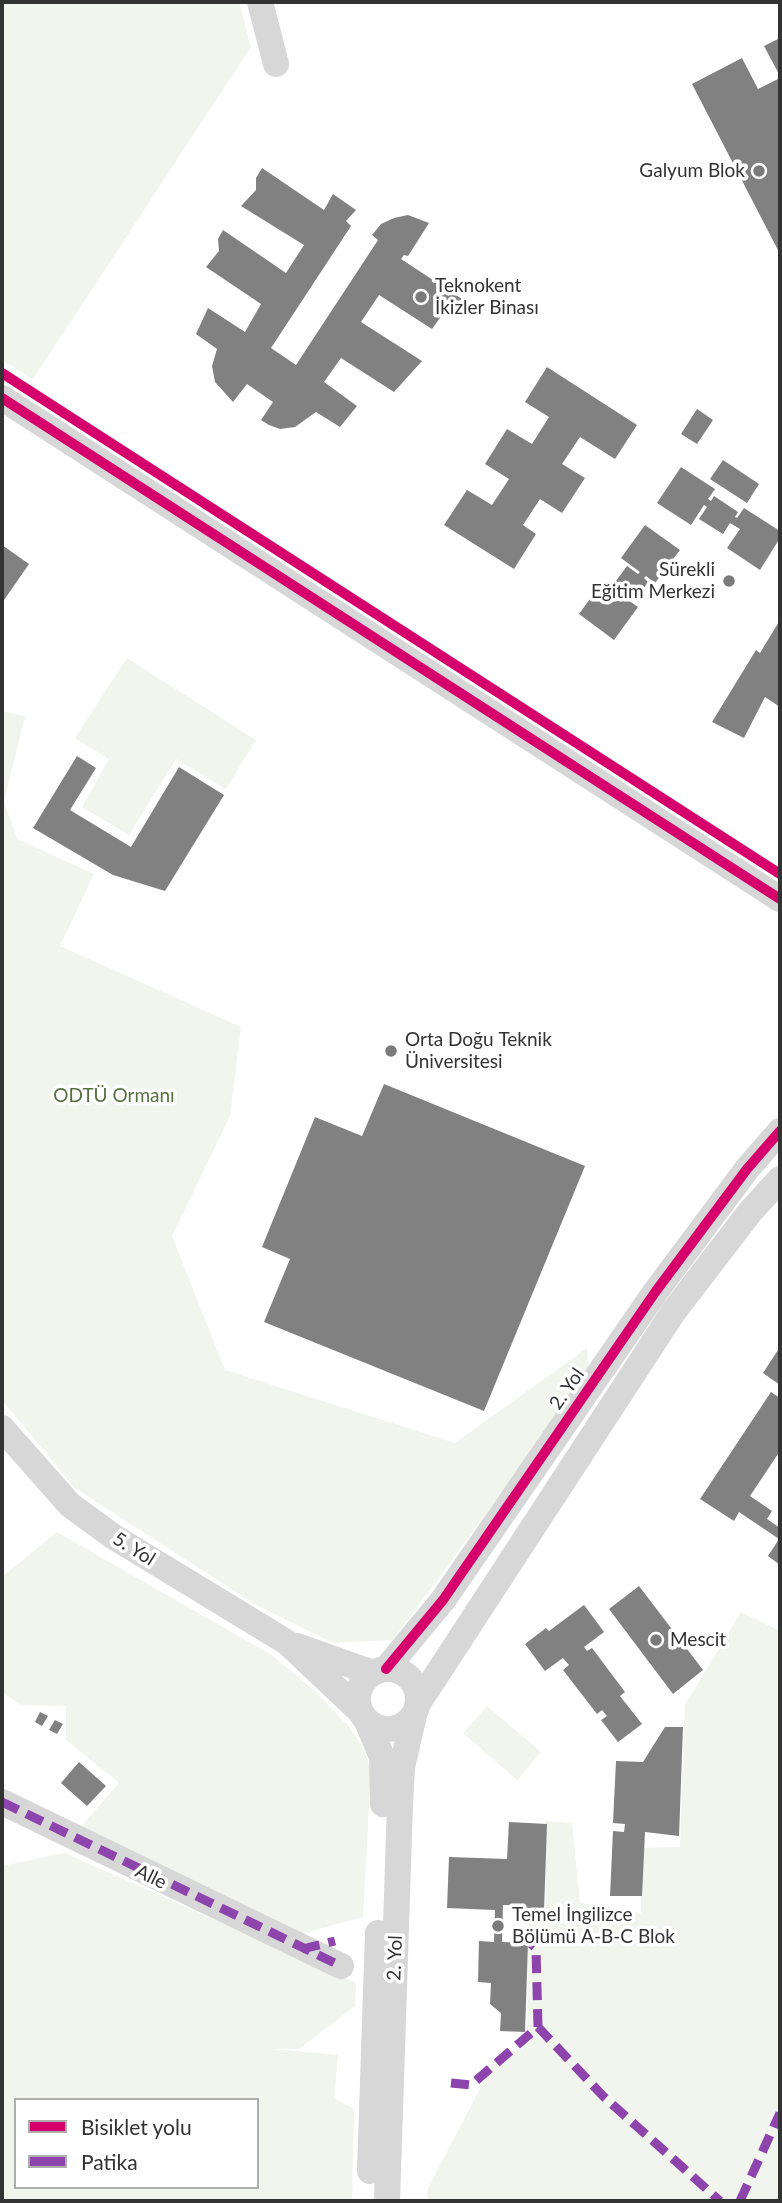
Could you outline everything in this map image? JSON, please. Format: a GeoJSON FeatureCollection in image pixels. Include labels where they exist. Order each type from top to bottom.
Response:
{"type":"FeatureCollection","features":[{"type":"Feature","properties":{"kind":"street"},"geometry":{"type":"LineString","coordinates":[[260,2],[276,64]]}},
{"type":"Feature","properties":{"kind":"street"},"geometry":{"type":"LineString","coordinates":[[2,398],[780,900]]}},
{"type":"Feature","properties":{"kind":"street"},"geometry":{"type":"LineString","coordinates":[[745,877],[780,906]]}},
{"type":"Feature","properties":{"kind":"street","name":"2. Yol"},"geometry":{"type":"LineString","coordinates":[[370,2201],[381,2088],[385,1980],[384,1770],[382,1757],[358,1703],[361,1686],[380,1671],[443,1600],[656,1291],[747,1169],[780,1131]]}},
{"type":"Feature","properties":{"kind":"street","name":"2. Yol"},"geometry":{"type":"LineString","coordinates":[[385,1980],[401,1788],[415,1710],[674,1311],[750,1212],[780,1179]]}},
{"type":"Feature","properties":{"kind":"street","name":"5. Yol"},"geometry":{"type":"LineString","coordinates":[[2,1428],[70,1505],[114,1537],[288,1643],[364,1716]]}},
{"type":"Feature","properties":{"kind":"street","name":"5. Yol"},"geometry":{"type":"LineString","coordinates":[[288,1643],[380,1671]]}},
{"type":"Feature","properties":{"kind":"street"},"geometry":{"type":"LineString","coordinates":[[364,1716],[374,1727],[392,1730],[408,1722],[415,1710],[418,1696],[411,1679],[404,1673],[380,1671]]}},
{"type":"Feature","properties":{"kind":"street","name":"Alle"},"geometry":{"type":"LineString","coordinates":[[2,1802],[302,1949],[336,1956]]}},
{"type":"Feature","properties":{"kind":"street","name":"2. Yol"},"geometry":{"type":"LineString","coordinates":[[381,2088],[387,2201]]}},
{"type":"Feature","properties":{"kind":"green space"},"geometry":{"type":"Polygon","coordinates":[[[2,2],[239,2],[251,47],[33,379],[2,360],[2,2]]]}},
{"type":"Feature","properties":{"kind":"green space"},"geometry":{"type":"Polygon","coordinates":[[[127,658],[256,740],[226,789],[176,759],[129,835],[82,807],[109,759],[75,738],[127,658]]]}},
{"type":"Feature","properties":{"kind":"green space","name":"ODTÜ Ormanı"},"geometry":{"type":"Polygon","coordinates":[[[2,711],[25,716],[4,801],[17,839],[94,874],[60,946],[241,1027],[230,1116],[172,1236],[225,1370],[455,1443],[587,1348],[589,1373],[393,1640],[333,1643],[256,1605],[75,1488],[2,1400],[2,711]]]}},
{"type":"Feature","properties":{"kind":"green space"},"geometry":{"type":"Polygon","coordinates":[[[57,1532],[270,1654],[314,1690],[351,1729],[364,1750],[371,1770],[363,1917],[301,1934],[80,1828],[119,1783],[66,1740],[66,1706],[21,1705],[2,1692],[2,1577],[57,1532]]]}},
{"type":"Feature","properties":{"kind":"green space"},"geometry":{"type":"Polygon","coordinates":[[[741,1612],[778,1630],[780,1626],[780,2201],[428,2201],[427,2190],[497,2056],[527,2047],[528,1924],[546,1916],[545,1821],[572,1823],[580,1903],[641,1913],[641,1848],[680,1847],[685,1705],[741,1612]]]}},
{"type":"Feature","properties":{"kind":"green space"},"geometry":{"type":"Polygon","coordinates":[[[487,1706],[541,1752],[517,1780],[463,1733],[487,1706]]]}},
{"type":"Feature","properties":{"kind":"green space"},"geometry":{"type":"Polygon","coordinates":[[[65,1853],[356,1983],[355,2006],[299,2049],[272,2049],[338,2055],[334,2098],[354,2109],[352,2201],[2,2201],[2,1866],[65,1853]]]}},
{"type":"Feature","properties":{"kind":"building"},"geometry":{"type":"Polygon","coordinates":[[[780,38],[780,76],[764,46],[780,38]]]}},
{"type":"Feature","properties":{"kind":"building","name":"Galyum Blok"},"geometry":{"type":"Polygon","coordinates":[[[742,58],[758,89],[780,78],[780,254],[692,84],[742,58]]]}},
{"type":"Feature","properties":{"kind":"building","name":"Teknokent İkizler Binası"},"geometry":{"type":"Polygon","coordinates":[[[262,168],[324,210],[333,194],[356,210],[346,221],[351,226],[271,348],[296,365],[378,240],[372,235],[381,224],[394,218],[408,215],[429,223],[408,256],[404,255],[401,259],[462,299],[445,311],[432,329],[379,295],[361,322],[422,361],[394,392],[341,358],[324,382],[357,406],[340,427],[316,412],[295,427],[280,429],[269,425],[261,420],[273,402],[247,384],[233,402],[215,382],[212,366],[217,349],[196,334],[208,308],[245,332],[261,304],[206,267],[219,251],[218,239],[223,230],[286,273],[304,245],[241,206],[256,190],[256,178],[262,168]]]}},
{"type":"Feature","properties":{"kind":"building"},"geometry":{"type":"Polygon","coordinates":[[[547,367],[637,425],[615,459],[580,437],[562,464],[585,478],[562,513],[540,499],[523,525],[536,534],[514,569],[444,525],[467,490],[492,505],[509,479],[485,464],[507,429],[532,444],[549,417],[525,402],[547,367]]]}},
{"type":"Feature","properties":{"kind":"building"},"geometry":{"type":"Polygon","coordinates":[[[697,409],[713,420],[697,444],[681,434],[697,409]]]}},
{"type":"Feature","properties":{"kind":"building"},"geometry":{"type":"Polygon","coordinates":[[[723,460],[759,484],[747,503],[710,479],[723,460]]]}},
{"type":"Feature","properties":{"kind":"building"},"geometry":{"type":"Polygon","coordinates":[[[681,467],[715,489],[708,499],[711,501],[714,496],[738,512],[735,517],[737,518],[744,508],[780,531],[780,538],[760,570],[727,548],[740,529],[730,523],[723,534],[699,519],[707,507],[704,505],[691,525],[657,503],[681,467]]]}},
{"type":"Feature","properties":{"kind":"building"},"geometry":{"type":"Polygon","coordinates":[[[645,525],[680,550],[655,583],[646,576],[644,578],[648,582],[635,601],[630,597],[628,600],[638,607],[614,640],[579,614],[603,581],[622,595],[624,593],[613,585],[627,566],[638,574],[640,572],[621,558],[645,525]]]}},
{"type":"Feature","properties":{"kind":"building"},"geometry":{"type":"Polygon","coordinates":[[[2,545],[29,564],[2,603],[2,545]]]}},
{"type":"Feature","properties":{"kind":"building"},"geometry":{"type":"Polygon","coordinates":[[[780,620],[780,707],[765,697],[744,738],[712,722],[756,650],[760,653],[780,620]]]}},
{"type":"Feature","properties":{"kind":"building"},"geometry":{"type":"Polygon","coordinates":[[[77,756],[96,768],[70,810],[131,847],[179,767],[224,795],[165,891],[113,875],[33,828],[77,756]]]}},
{"type":"Feature","properties":{"kind":"building"},"geometry":{"type":"Polygon","coordinates":[[[384,1084],[585,1166],[484,1411],[264,1322],[290,1259],[262,1247],[315,1117],[362,1136],[384,1084]]]}},
{"type":"Feature","properties":{"kind":"building"},"geometry":{"type":"Polygon","coordinates":[[[780,1347],[780,1385],[763,1373],[780,1347]]]}},
{"type":"Feature","properties":{"kind":"building"},"geometry":{"type":"Polygon","coordinates":[[[771,1392],[780,1398],[780,1451],[750,1496],[772,1511],[767,1519],[780,1528],[780,1565],[768,1556],[779,1539],[739,1512],[734,1521],[700,1499],[771,1392]]]}},
{"type":"Feature","properties":{"kind":"building","name":"Mescit"},"geometry":{"type":"Polygon","coordinates":[[[639,1586],[703,1670],[673,1694],[609,1609],[639,1586]]]}},
{"type":"Feature","properties":{"kind":"building"},"geometry":{"type":"Polygon","coordinates":[[[584,1605],[604,1632],[584,1647],[587,1651],[592,1648],[625,1692],[620,1696],[642,1724],[618,1742],[601,1720],[607,1716],[602,1710],[597,1714],[563,1670],[569,1665],[563,1658],[545,1671],[525,1644],[546,1628],[549,1631],[584,1605]]]}},
{"type":"Feature","properties":{"kind":"building"},"geometry":{"type":"Polygon","coordinates":[[[40,1712],[48,1716],[42,1726],[35,1722],[40,1712]]]}},
{"type":"Feature","properties":{"kind":"building"},"geometry":{"type":"Polygon","coordinates":[[[55,1720],[63,1724],[57,1734],[49,1730],[55,1720]]]}},
{"type":"Feature","properties":{"kind":"building"},"geometry":{"type":"Polygon","coordinates":[[[665,1727],[683,1727],[679,1836],[645,1832],[642,1896],[610,1896],[613,1831],[624,1832],[625,1824],[613,1823],[616,1761],[643,1762],[665,1727]]]}},
{"type":"Feature","properties":{"kind":"building"},"geometry":{"type":"Polygon","coordinates":[[[79,1762],[106,1786],[87,1806],[61,1783],[79,1762]]]}},
{"type":"Feature","properties":{"kind":"building","name":"Temel İngilizce Bölümü A-B-C Blok"},"geometry":{"type":"Polygon","coordinates":[[[509,1822],[547,1824],[544,1911],[511,1910],[511,1905],[503,1905],[502,1942],[528,1943],[525,2032],[500,2031],[501,2013],[490,2004],[491,1983],[478,1982],[479,1941],[494,1942],[495,1910],[447,1908],[449,1857],[507,1859],[509,1822]]]}},
{"type":"Feature","properties":{"kind":"marked path"},"geometry":{"type":"LineString","coordinates":[[2,1802],[341,1966]]}},
{"type":"Feature","properties":{"kind":"marked path"},"geometry":{"type":"LineString","coordinates":[[521,1935],[536,1948],[538,2027]]}},
{"type":"Feature","properties":{"kind":"marked path"},"geometry":{"type":"LineString","coordinates":[[302,1949],[335,1941]]}},
{"type":"Feature","properties":{"kind":"marked path"},"geometry":{"type":"LineString","coordinates":[[451,2083],[471,2085],[538,2027],[603,2096],[720,2201]]}},
{"type":"Feature","properties":{"kind":"marked path"},"geometry":{"type":"LineString","coordinates":[[740,2201],[780,2113]]}},
{"type":"Feature","properties":{"kind":"cycle path"},"geometry":{"type":"LineString","coordinates":[[2,373],[780,874]]}},
{"type":"Feature","properties":{"kind":"cycle path"},"geometry":{"type":"LineString","coordinates":[[2,398],[780,899]]}},
{"type":"Feature","properties":{"kind":"cycle path"},"geometry":{"type":"LineString","coordinates":[[386,1669],[443,1600],[656,1291],[747,1169],[780,1131]]}},
{"type":"Feature","properties":{"kind":"place","name":"Galyum Blok"},"geometry":{"type":"Point","coordinates":[759,171]}},
{"type":"Feature","properties":{"kind":"place","name":"Teknokent İkizler Binası"},"geometry":{"type":"Point","coordinates":[421,297]}},
{"type":"Feature","properties":{"kind":"place","name":"Sürekli Eğitim Merkezi"},"geometry":{"type":"Point","coordinates":[729,581]}},
{"type":"Feature","properties":{"kind":"place","name":"Orta Doğu Teknik Üniversitesi"},"geometry":{"type":"Point","coordinates":[391,1051]}},
{"type":"Feature","properties":{"kind":"place","name":"Mescit"},"geometry":{"type":"Point","coordinates":[656,1640]}},
{"type":"Feature","properties":{"kind":"place","name":"Temel İngilizce Bölümü A-B-C Blok"},"geometry":{"type":"Point","coordinates":[498,1926]}}]}
